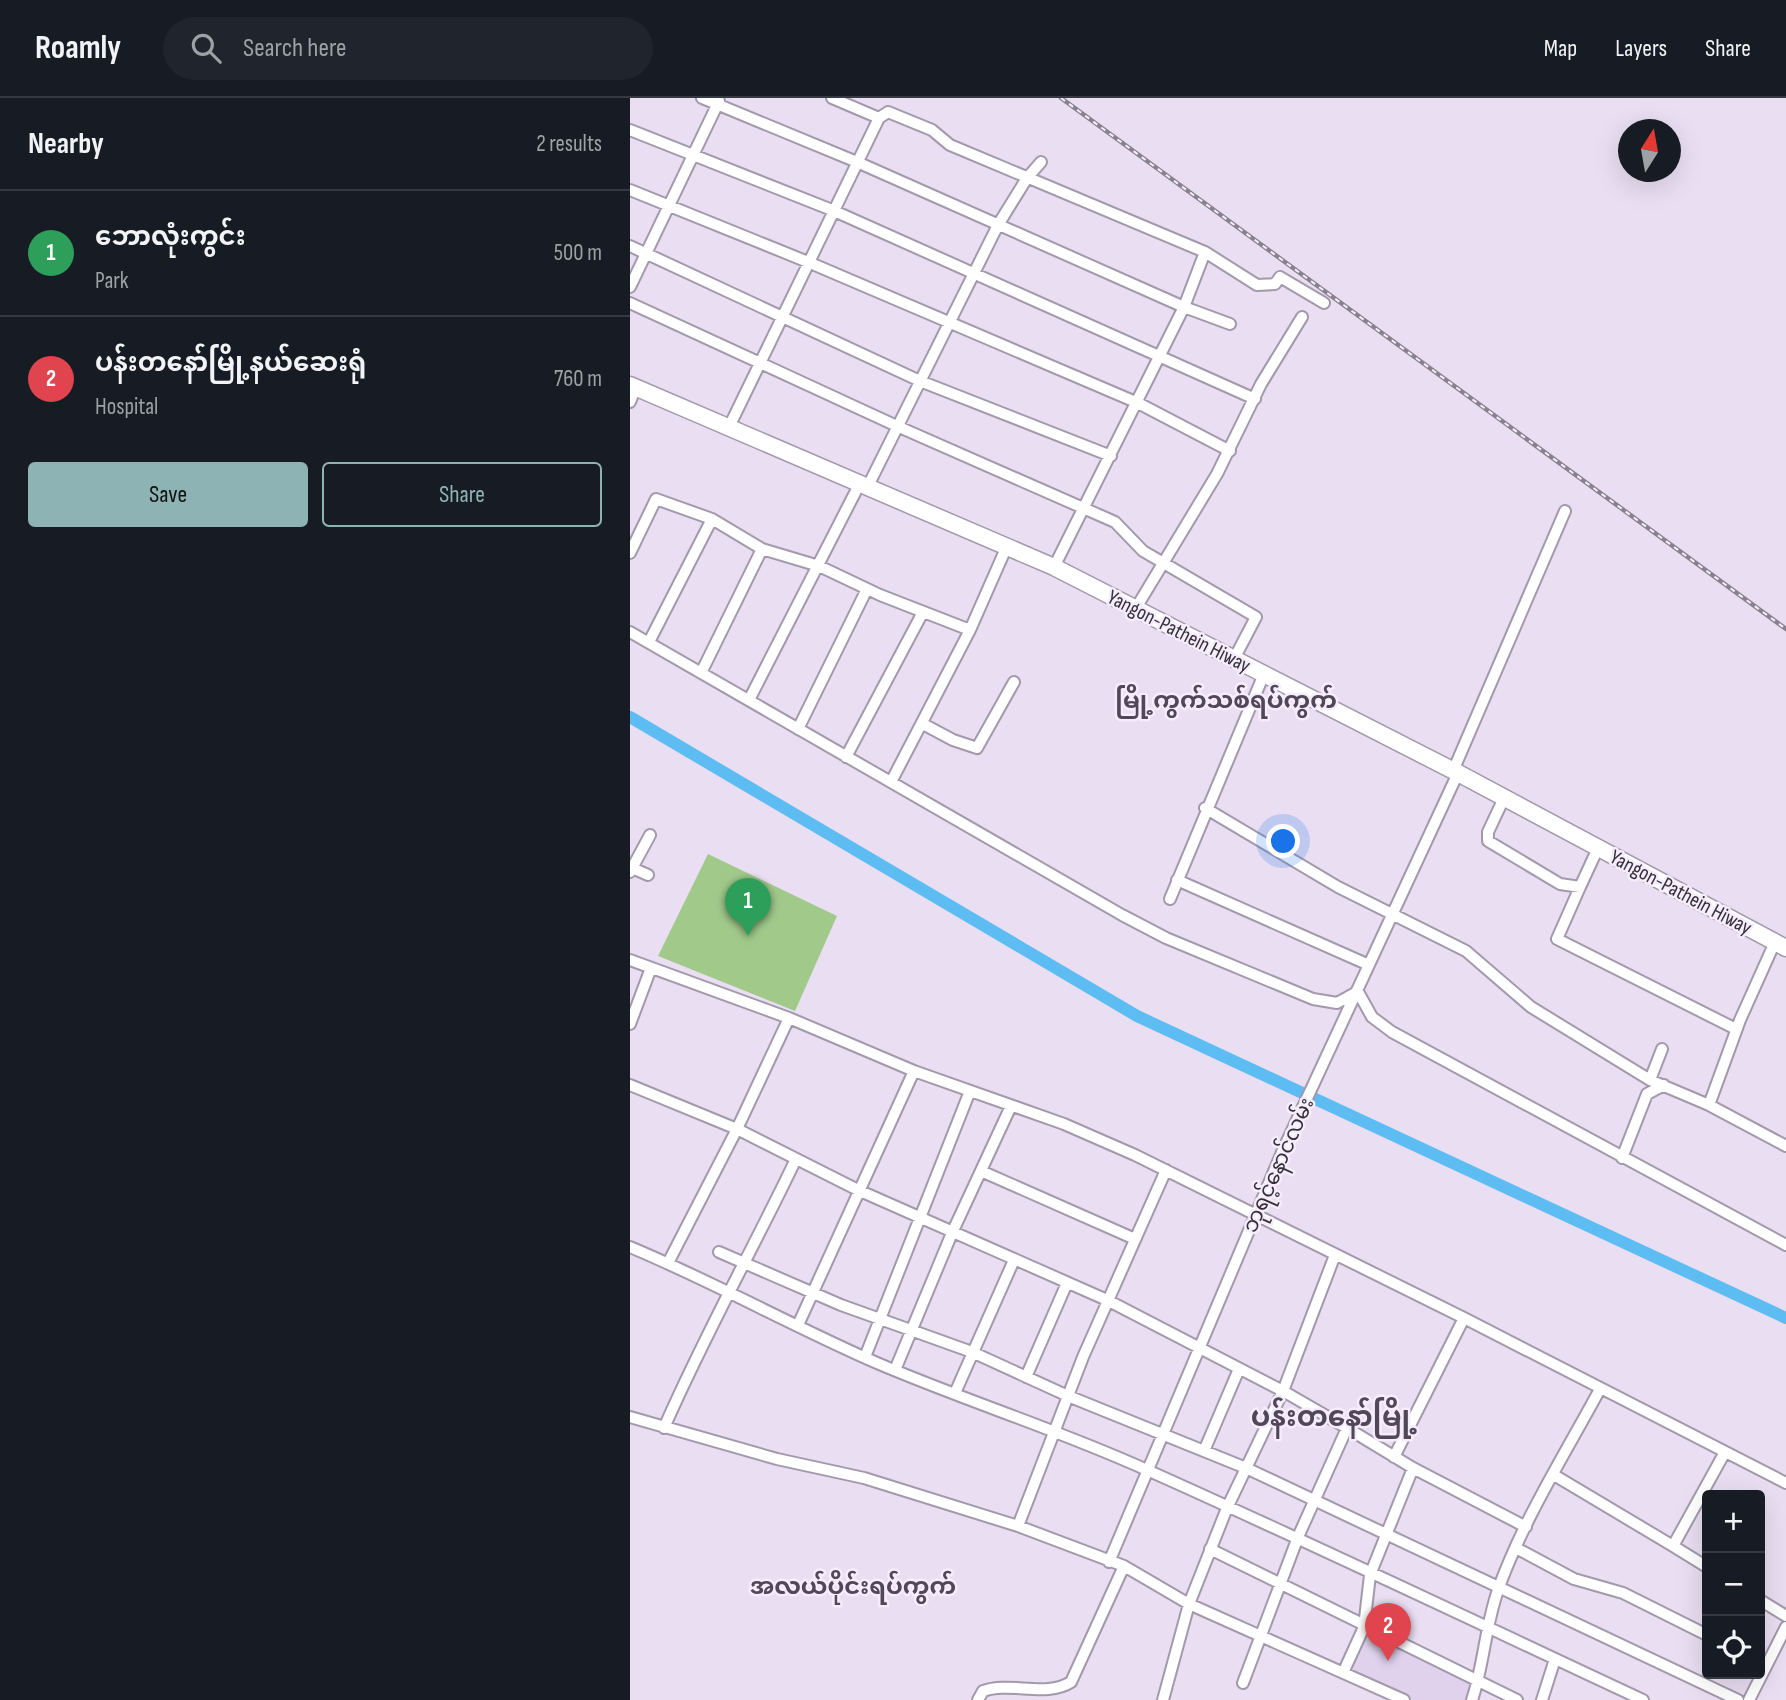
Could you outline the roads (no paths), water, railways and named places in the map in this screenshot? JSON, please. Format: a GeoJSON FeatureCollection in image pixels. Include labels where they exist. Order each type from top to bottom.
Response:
{"type":"FeatureCollection","features":[{"type":"Feature","properties":{"kind":"highway","name":"Yangon-Pathein Hiway"},"geometry":{"type":"LineString","coordinates":[[632,391],[729,427],[1054,567],[1456,772],[1781,945]]}},
{"type":"Feature","properties":{"kind":"street"},"geometry":{"type":"LineString","coordinates":[[702,98],[719,101],[1184,307],[1230,324]]}},
{"type":"Feature","properties":{"kind":"street"},"geometry":{"type":"LineString","coordinates":[[831,98],[879,118]]}},
{"type":"Feature","properties":{"kind":"street"},"geometry":{"type":"LineString","coordinates":[[630,286],[719,101]]}},
{"type":"Feature","properties":{"kind":"street"},"geometry":{"type":"LineString","coordinates":[[729,427],[832,210],[879,118],[888,112],[932,130],[950,145],[1205,252],[1256,285],[1275,284],[1280,277],[1324,303]]}},
{"type":"Feature","properties":{"kind":"street"},"geometry":{"type":"LineString","coordinates":[[630,130],[832,210],[1255,399]]}},
{"type":"Feature","properties":{"kind":"street"},"geometry":{"type":"LineString","coordinates":[[749,700],[818,566],[899,427],[947,324],[998,225],[1027,178],[1041,162]]}},
{"type":"Feature","properties":{"kind":"street"},"geometry":{"type":"LineString","coordinates":[[630,190],[808,262],[947,324],[1138,403],[1230,451]]}},
{"type":"Feature","properties":{"kind":"street"},"geometry":{"type":"LineString","coordinates":[[630,246],[920,381],[1111,456]]}},
{"type":"Feature","properties":{"kind":"street"},"geometry":{"type":"LineString","coordinates":[[1054,567],[1082,507],[1138,403],[1184,307],[1205,252]]}},
{"type":"Feature","properties":{"kind":"street"},"geometry":{"type":"LineString","coordinates":[[630,303],[899,427],[1115,522],[1143,551],[1256,617],[1234,659]]}},
{"type":"Feature","properties":{"kind":"street"},"geometry":{"type":"LineString","coordinates":[[1136,608],[1230,451],[1255,399],[1302,317]]}},
{"type":"Feature","properties":{"kind":"street"},"geometry":{"type":"LineString","coordinates":[[630,553],[656,499],[712,519],[762,549],[818,566],[867,589],[971,630]]}},
{"type":"Feature","properties":{"kind":"street","name":"ဘုရင့်နောင်လမ်း"},"geometry":{"type":"LineString","coordinates":[[1109,1562],[1283,1150],[1456,772],[1565,511]]}},
{"type":"Feature","properties":{"kind":"street"},"geometry":{"type":"LineString","coordinates":[[649,642],[712,519]]}},
{"type":"Feature","properties":{"kind":"street"},"geometry":{"type":"LineString","coordinates":[[891,782],[971,630],[1007,546]]}},
{"type":"Feature","properties":{"kind":"street"},"geometry":{"type":"LineString","coordinates":[[701,673],[762,549]]}},
{"type":"Feature","properties":{"kind":"street"},"geometry":{"type":"LineString","coordinates":[[798,729],[867,589]]}},
{"type":"Feature","properties":{"kind":"street"},"geometry":{"type":"LineString","coordinates":[[846,757],[923,612]]}},
{"type":"Feature","properties":{"kind":"street"},"geometry":{"type":"LineString","coordinates":[[630,632],[1166,938],[1313,999],[1337,1003],[1355,993],[1371,1017],[1392,1032],[1786,1245]]}},
{"type":"Feature","properties":{"kind":"street"},"geometry":{"type":"LineString","coordinates":[[1170,899],[1205,808],[1264,674]]}},
{"type":"Feature","properties":{"kind":"street"},"geometry":{"type":"LineString","coordinates":[[923,724],[953,740],[977,748],[1014,682]]}},
{"type":"Feature","properties":{"kind":"street"},"geometry":{"type":"LineString","coordinates":[[1504,798],[1488,832],[1488,841],[1560,884],[1580,887]]}},
{"type":"Feature","properties":{"kind":"street"},"geometry":{"type":"LineString","coordinates":[[1205,808],[1338,887],[1466,951],[1531,1007],[1650,1080],[1709,1105],[1786,1146]]}},
{"type":"Feature","properties":{"kind":"street"},"geometry":{"type":"LineString","coordinates":[[648,875],[631,869],[650,835]]}},
{"type":"Feature","properties":{"kind":"street"},"geometry":{"type":"LineString","coordinates":[[1598,848],[1557,939],[1736,1030]]}},
{"type":"Feature","properties":{"kind":"street"},"geometry":{"type":"LineString","coordinates":[[1177,880],[1369,965]]}},
{"type":"Feature","properties":{"kind":"street"},"geometry":{"type":"LineString","coordinates":[[1709,1105],[1736,1030],[1781,945]]}},
{"type":"Feature","properties":{"kind":"street"},"geometry":{"type":"LineString","coordinates":[[630,960],[789,1018],[914,1071],[1064,1125],[1166,1170],[1464,1318],[1786,1483]]}},
{"type":"Feature","properties":{"kind":"street"},"geometry":{"type":"LineString","coordinates":[[630,1024],[651,968]]}},
{"type":"Feature","properties":{"kind":"street"},"geometry":{"type":"LineString","coordinates":[[668,1263],[737,1129],[789,1018]]}},
{"type":"Feature","properties":{"kind":"street"},"geometry":{"type":"LineString","coordinates":[[1650,1080],[1662,1049]]}},
{"type":"Feature","properties":{"kind":"street"},"geometry":{"type":"LineString","coordinates":[[798,1325],[914,1071]]}},
{"type":"Feature","properties":{"kind":"street"},"geometry":{"type":"LineString","coordinates":[[630,1085],[737,1129],[858,1190],[1107,1300],[1283,1391],[1412,1468],[1526,1527]]}},
{"type":"Feature","properties":{"kind":"street"},"geometry":{"type":"LineString","coordinates":[[1622,1158],[1647,1094],[1664,1085]]}},
{"type":"Feature","properties":{"kind":"street"},"geometry":{"type":"LineString","coordinates":[[865,1357],[970,1091]]}},
{"type":"Feature","properties":{"kind":"street"},"geometry":{"type":"LineString","coordinates":[[895,1370],[952,1233],[1011,1106]]}},
{"type":"Feature","properties":{"kind":"street"},"geometry":{"type":"LineString","coordinates":[[664,1428],[727,1294],[745,1266],[796,1159]]}},
{"type":"Feature","properties":{"kind":"street"},"geometry":{"type":"LineString","coordinates":[[1018,1526],[1107,1300],[1166,1170]]}},
{"type":"Feature","properties":{"kind":"street"},"geometry":{"type":"LineString","coordinates":[[981,1171],[1135,1239]]}},
{"type":"Feature","properties":{"kind":"street"},"geometry":{"type":"LineString","coordinates":[[630,1247],[865,1357],[1055,1431],[1298,1537],[1370,1575],[1643,1700]]}},
{"type":"Feature","properties":{"kind":"street"},"geometry":{"type":"LineString","coordinates":[[719,1252],[745,1266],[812,1293],[972,1352],[1068,1396],[1246,1468],[1738,1700]]}},
{"type":"Feature","properties":{"kind":"street"},"geometry":{"type":"LineString","coordinates":[[1163,1700],[1189,1604],[1210,1549],[1283,1391],[1335,1255]]}},
{"type":"Feature","properties":{"kind":"street"},"geometry":{"type":"LineString","coordinates":[[955,1393],[1014,1260]]}},
{"type":"Feature","properties":{"kind":"street"},"geometry":{"type":"LineString","coordinates":[[1026,1377],[1067,1283]]}},
{"type":"Feature","properties":{"kind":"street"},"geometry":{"type":"LineString","coordinates":[[1394,1457],[1464,1318]]}},
{"type":"Feature","properties":{"kind":"street"},"geometry":{"type":"LineString","coordinates":[[1204,1451],[1239,1369]]}},
{"type":"Feature","properties":{"kind":"street"},"geometry":{"type":"LineString","coordinates":[[1472,1700],[1479,1680],[1485,1628],[1499,1588],[1526,1527],[1600,1389]]}},
{"type":"Feature","properties":{"kind":"street"},"geometry":{"type":"LineString","coordinates":[[630,1417],[777,1459],[864,1478],[1018,1526],[1124,1566],[1189,1604],[1404,1700]]}},
{"type":"Feature","properties":{"kind":"street"},"geometry":{"type":"LineString","coordinates":[[1243,1683],[1298,1537],[1347,1428]]}},
{"type":"Feature","properties":{"kind":"street"},"geometry":{"type":"LineString","coordinates":[[1673,1546],[1725,1452]]}},
{"type":"Feature","properties":{"kind":"street"},"geometry":{"type":"LineString","coordinates":[[1343,1673],[1364,1627],[1370,1575],[1412,1468]]}},
{"type":"Feature","properties":{"kind":"street"},"geometry":{"type":"LineString","coordinates":[[1554,1475],[1702,1564]]}},
{"type":"Feature","properties":{"kind":"street"},"geometry":{"type":"LineString","coordinates":[[1517,1548],[1574,1578],[1623,1593],[1702,1632]]}},
{"type":"Feature","properties":{"kind":"street"},"geometry":{"type":"LineString","coordinates":[[1210,1549],[1517,1700]]}},
{"type":"Feature","properties":{"kind":"street"},"geometry":{"type":"LineString","coordinates":[[978,1700],[983,1690],[998,1685],[1062,1688],[1071,1682],[1124,1566]]}},
{"type":"Feature","properties":{"kind":"street"},"geometry":{"type":"LineString","coordinates":[[1765,1603],[1786,1616]]}},
{"type":"Feature","properties":{"kind":"street"},"geometry":{"type":"LineString","coordinates":[[1749,1700],[1786,1627]]}},
{"type":"Feature","properties":{"kind":"street"},"geometry":{"type":"LineString","coordinates":[[1765,1652],[1771,1655]]}},
{"type":"Feature","properties":{"kind":"street"},"geometry":{"type":"LineString","coordinates":[[1542,1700],[1555,1659]]}},
{"type":"Feature","properties":{"kind":"waterway"},"geometry":{"type":"LineString","coordinates":[[630,717],[1137,1016],[1786,1318]]}},
{"type":"Feature","properties":{"kind":"railway"},"geometry":{"type":"LineString","coordinates":[[1061,98],[1786,629]]}},
{"type":"Feature","properties":{"kind":"place","name":"ဘောလုံးကွင်း"},"geometry":{"type":"Point","coordinates":[748,936]}},
{"type":"Feature","properties":{"kind":"place","name":"ပန်းတနော်မြို့နယ်ဆေးရုံ"},"geometry":{"type":"Point","coordinates":[1388,1661]}},
{"type":"Feature","properties":{"kind":"district","name":"မြို့ကွက်သစ်ရပ်ကွက်"},"geometry":{"type":"Point","coordinates":[1226,700]}},
{"type":"Feature","properties":{"kind":"district","name":"ပန်းတနော်မြို့"},"geometry":{"type":"Point","coordinates":[1334,1416]}},
{"type":"Feature","properties":{"kind":"district","name":"အလယ်ပိုင်းရပ်ကွက်"},"geometry":{"type":"Point","coordinates":[853,1586]}}]}
